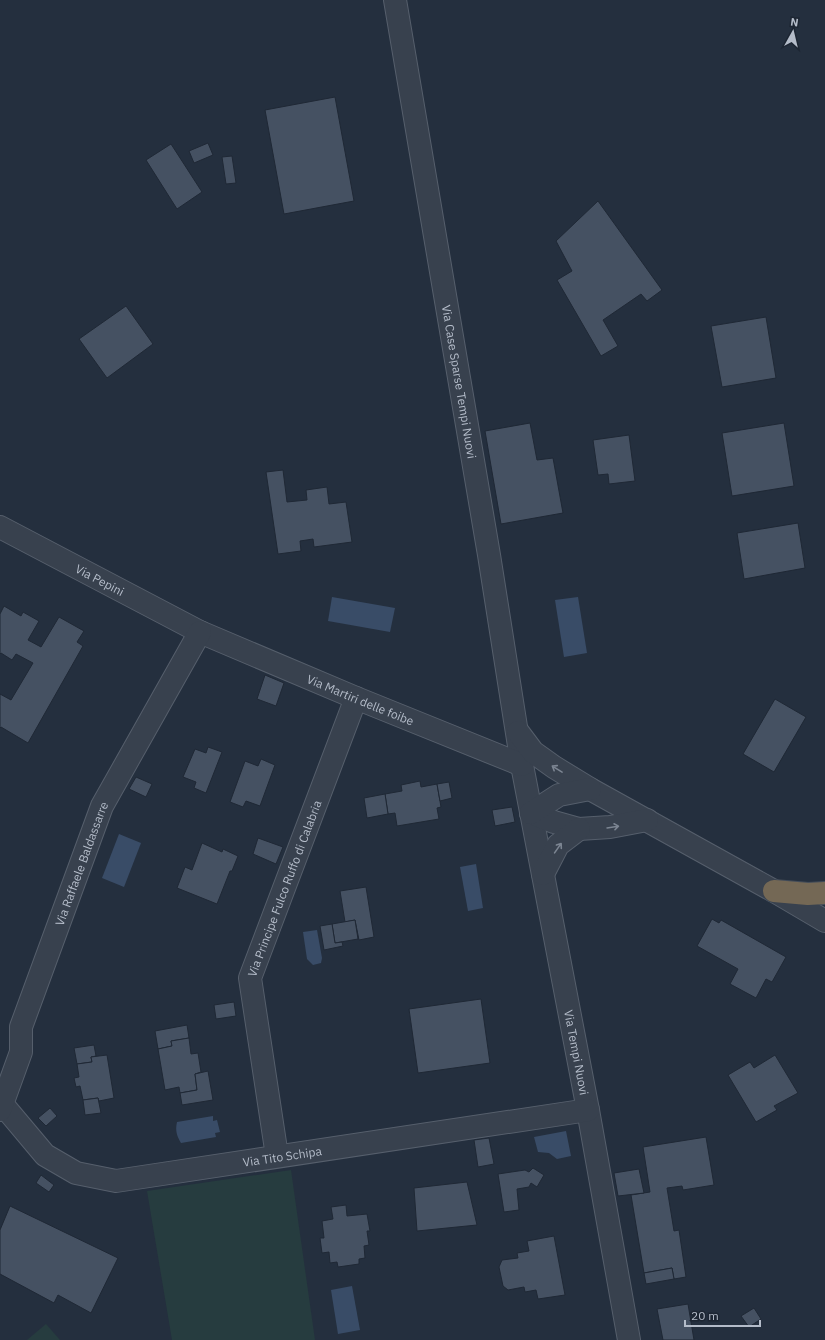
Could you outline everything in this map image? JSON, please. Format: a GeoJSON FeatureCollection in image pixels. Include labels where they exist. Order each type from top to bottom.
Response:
{"type":"FeatureCollection","features":[{"type":"Feature","properties":{"kind":"highway"},"geometry":{"type":"LineString","coordinates":[[774,891],[808,894],[825,893]]}},
{"type":"Feature","properties":{"kind":"street","name":"Via Case Sparse Tempi Nuovi"},"geometry":{"type":"LineString","coordinates":[[395,0],[489,555],[522,764]]}},
{"type":"Feature","properties":{"kind":"street","name":"Via Pepini"},"geometry":{"type":"LineString","coordinates":[[0,527],[200,632]]}},
{"type":"Feature","properties":{"kind":"street","name":"Via Martiri delle foibe"},"geometry":{"type":"LineString","coordinates":[[200,632],[356,698],[522,764]]}},
{"type":"Feature","properties":{"kind":"street","name":"Via Raffaele Baldassarre"},"geometry":{"type":"LineString","coordinates":[[1,1107],[22,1052],[21,1026],[102,806],[200,632]]}},
{"type":"Feature","properties":{"kind":"street","name":"Via Principe Fulco Ruffo di Calabria"},"geometry":{"type":"LineString","coordinates":[[277,1156],[250,978],[356,698]]}},
{"type":"Feature","properties":{"kind":"street"},"geometry":{"type":"LineString","coordinates":[[517,731],[533,752],[554,767],[590,789],[825,921]]}},
{"type":"Feature","properties":{"kind":"street","name":"Via Tempi Nuovi"},"geometry":{"type":"LineString","coordinates":[[522,764],[588,1110],[629,1340]]}},
{"type":"Feature","properties":{"kind":"street"},"geometry":{"type":"LineString","coordinates":[[531,813],[559,795],[590,789]]}},
{"type":"Feature","properties":{"kind":"street"},"geometry":{"type":"LineString","coordinates":[[531,813],[554,822],[579,829],[610,828],[647,820]]}},
{"type":"Feature","properties":{"kind":"street"},"geometry":{"type":"LineString","coordinates":[[543,874],[558,845],[579,829]]}},
{"type":"Feature","properties":{"kind":"street","name":"Via Tito Schipa"},"geometry":{"type":"LineString","coordinates":[[1,1107],[45,1155],[76,1173],[116,1181],[588,1110]]}},
{"type":"Feature","properties":{"kind":"green space"},"geometry":{"type":"Polygon","coordinates":[[[291,1170],[315,1340],[172,1340],[147,1191],[291,1170]]]}},
{"type":"Feature","properties":{"kind":"green space"},"geometry":{"type":"Polygon","coordinates":[[[46,1324],[60,1340],[27,1340],[46,1324]]]}},
{"type":"Feature","properties":{"kind":"water"},"geometry":{"type":"Polygon","coordinates":[[[332,597],[395,608],[390,632],[328,621],[332,597]]]}},
{"type":"Feature","properties":{"kind":"water"},"geometry":{"type":"Polygon","coordinates":[[[578,597],[587,653],[564,657],[555,600],[578,597]]]}},
{"type":"Feature","properties":{"kind":"water"},"geometry":{"type":"Polygon","coordinates":[[[119,834],[141,843],[124,887],[102,878],[119,834]]]}},
{"type":"Feature","properties":{"kind":"water"},"geometry":{"type":"Polygon","coordinates":[[[476,864],[483,908],[468,911],[460,867],[476,864]]]}},
{"type":"Feature","properties":{"kind":"water"},"geometry":{"type":"Polygon","coordinates":[[[317,930],[322,958],[321,963],[313,965],[307,959],[303,932],[317,930]]]}},
{"type":"Feature","properties":{"kind":"water"},"geometry":{"type":"Polygon","coordinates":[[[213,1116],[213,1121],[217,1120],[220,1132],[215,1133],[216,1137],[181,1143],[178,1138],[176,1128],[177,1122],[213,1116]]]}},
{"type":"Feature","properties":{"kind":"water"},"geometry":{"type":"Polygon","coordinates":[[[566,1131],[571,1156],[557,1159],[549,1153],[538,1152],[534,1137],[566,1131]]]}},
{"type":"Feature","properties":{"kind":"water"},"geometry":{"type":"Polygon","coordinates":[[[352,1286],[360,1330],[338,1334],[331,1290],[352,1286]]]}},
{"type":"Feature","properties":{"kind":"building"},"geometry":{"type":"Polygon","coordinates":[[[335,97],[354,201],[284,214],[265,110],[335,97]]]}},
{"type":"Feature","properties":{"kind":"building"},"geometry":{"type":"Polygon","coordinates":[[[208,143],[213,155],[194,163],[189,151],[208,143]]]}},
{"type":"Feature","properties":{"kind":"building"},"geometry":{"type":"Polygon","coordinates":[[[171,144],[202,192],[177,209],[146,160],[171,144]]]}},
{"type":"Feature","properties":{"kind":"building"},"geometry":{"type":"Polygon","coordinates":[[[232,156],[236,183],[226,184],[222,157],[232,156]]]}},
{"type":"Feature","properties":{"kind":"building"},"geometry":{"type":"Polygon","coordinates":[[[598,201],[662,290],[647,301],[641,294],[603,320],[618,346],[601,356],[557,280],[572,271],[556,241],[598,201]]]}},
{"type":"Feature","properties":{"kind":"building"},"geometry":{"type":"Polygon","coordinates":[[[126,306],[153,344],[107,378],[79,339],[126,306]]]}},
{"type":"Feature","properties":{"kind":"building"},"geometry":{"type":"Polygon","coordinates":[[[766,317],[776,378],[722,387],[711,326],[766,317]]]}},
{"type":"Feature","properties":{"kind":"building"},"geometry":{"type":"Polygon","coordinates":[[[530,423],[537,460],[553,458],[563,513],[501,524],[485,431],[530,423]]]}},
{"type":"Feature","properties":{"kind":"building"},"geometry":{"type":"Polygon","coordinates":[[[784,423],[794,486],[732,496],[722,433],[784,423]]]}},
{"type":"Feature","properties":{"kind":"building"},"geometry":{"type":"Polygon","coordinates":[[[629,435],[635,481],[609,484],[608,474],[598,475],[593,440],[629,435]]]}},
{"type":"Feature","properties":{"kind":"building"},"geometry":{"type":"Polygon","coordinates":[[[283,470],[287,502],[307,500],[306,490],[327,487],[329,504],[346,502],[352,542],[314,547],[313,539],[300,541],[301,551],[278,554],[266,472],[283,470]]]}},
{"type":"Feature","properties":{"kind":"building"},"geometry":{"type":"Polygon","coordinates":[[[798,523],[805,568],[744,579],[737,533],[798,523]]]}},
{"type":"Feature","properties":{"kind":"building"},"geometry":{"type":"Polygon","coordinates":[[[4,606],[21,616],[23,612],[39,621],[28,640],[41,647],[59,617],[84,631],[77,642],[83,646],[28,743],[1,727],[0,728],[0,694],[11,700],[33,663],[16,654],[12,660],[1,653],[0,654],[0,614],[4,606]]]}},
{"type":"Feature","properties":{"kind":"building"},"geometry":{"type":"Polygon","coordinates":[[[265,675],[284,683],[276,706],[257,699],[265,675]]]}},
{"type":"Feature","properties":{"kind":"building"},"geometry":{"type":"Polygon","coordinates":[[[775,699],[806,717],[774,772],[743,754],[775,699]]]}},
{"type":"Feature","properties":{"kind":"building"},"geometry":{"type":"Polygon","coordinates":[[[208,747],[222,752],[206,793],[194,788],[196,782],[183,777],[195,749],[206,753],[208,747]]]}},
{"type":"Feature","properties":{"kind":"building"},"geometry":{"type":"Polygon","coordinates":[[[261,759],[275,765],[260,806],[246,801],[243,807],[230,802],[245,761],[258,766],[261,759]]]}},
{"type":"Feature","properties":{"kind":"building"},"geometry":{"type":"Polygon","coordinates":[[[136,777],[152,784],[146,797],[129,789],[136,777]]]}},
{"type":"Feature","properties":{"kind":"building"},"geometry":{"type":"Polygon","coordinates":[[[420,781],[421,787],[437,784],[441,807],[437,808],[439,819],[397,826],[395,813],[388,814],[385,794],[402,791],[401,785],[420,781]]]}},
{"type":"Feature","properties":{"kind":"building"},"geometry":{"type":"Polygon","coordinates":[[[449,782],[452,798],[440,801],[437,784],[449,782]]]}},
{"type":"Feature","properties":{"kind":"building"},"geometry":{"type":"Polygon","coordinates":[[[385,794],[388,814],[367,818],[364,798],[385,794]]]}},
{"type":"Feature","properties":{"kind":"building"},"geometry":{"type":"Polygon","coordinates":[[[512,807],[515,822],[495,826],[492,810],[512,807]]]}},
{"type":"Feature","properties":{"kind":"building"},"geometry":{"type":"Polygon","coordinates":[[[258,838],[283,847],[276,864],[253,854],[258,838]]]}},
{"type":"Feature","properties":{"kind":"building"},"geometry":{"type":"Polygon","coordinates":[[[202,843],[222,852],[223,849],[238,856],[232,871],[230,871],[217,904],[177,888],[185,867],[192,870],[202,843]]]}},
{"type":"Feature","properties":{"kind":"building"},"geometry":{"type":"Polygon","coordinates":[[[366,887],[374,937],[359,940],[355,920],[345,922],[340,891],[366,887]]]}},
{"type":"Feature","properties":{"kind":"building"},"geometry":{"type":"Polygon","coordinates":[[[712,919],[719,923],[721,920],[786,957],[772,982],[766,979],[756,998],[730,984],[738,969],[697,946],[712,919]]]}},
{"type":"Feature","properties":{"kind":"building"},"geometry":{"type":"Polygon","coordinates":[[[355,920],[358,939],[335,943],[332,924],[355,920]]]}},
{"type":"Feature","properties":{"kind":"building"},"geometry":{"type":"Polygon","coordinates":[[[332,924],[335,943],[342,942],[343,946],[324,950],[320,926],[332,924]]]}},
{"type":"Feature","properties":{"kind":"building"},"geometry":{"type":"Polygon","coordinates":[[[481,999],[490,1063],[418,1073],[409,1009],[481,999]]]}},
{"type":"Feature","properties":{"kind":"building"},"geometry":{"type":"Polygon","coordinates":[[[234,1002],[236,1016],[216,1019],[214,1005],[234,1002]]]}},
{"type":"Feature","properties":{"kind":"building"},"geometry":{"type":"Polygon","coordinates":[[[187,1025],[189,1038],[171,1041],[172,1046],[158,1049],[155,1031],[187,1025]]]}},
{"type":"Feature","properties":{"kind":"building"},"geometry":{"type":"Polygon","coordinates":[[[189,1038],[191,1054],[198,1053],[201,1072],[195,1074],[197,1090],[180,1093],[179,1087],[165,1090],[158,1049],[172,1046],[171,1041],[189,1038]]]}},
{"type":"Feature","properties":{"kind":"building"},"geometry":{"type":"Polygon","coordinates":[[[94,1045],[96,1056],[91,1057],[92,1062],[77,1064],[74,1048],[94,1045]]]}},
{"type":"Feature","properties":{"kind":"building"},"geometry":{"type":"Polygon","coordinates":[[[107,1055],[114,1098],[99,1101],[98,1098],[83,1100],[80,1086],[76,1087],[74,1078],[79,1077],[77,1064],[92,1062],[91,1057],[107,1055]]]}},
{"type":"Feature","properties":{"kind":"building"},"geometry":{"type":"Polygon","coordinates":[[[775,1055],[798,1093],[774,1106],[777,1110],[756,1122],[728,1075],[750,1062],[754,1068],[775,1055]]]}},
{"type":"Feature","properties":{"kind":"building"},"geometry":{"type":"Polygon","coordinates":[[[208,1071],[213,1100],[182,1105],[180,1093],[197,1090],[195,1074],[208,1071]]]}},
{"type":"Feature","properties":{"kind":"building"},"geometry":{"type":"Polygon","coordinates":[[[98,1098],[101,1113],[85,1115],[83,1100],[98,1098]]]}},
{"type":"Feature","properties":{"kind":"building"},"geometry":{"type":"Polygon","coordinates":[[[50,1108],[57,1116],[46,1126],[38,1118],[50,1108]]]}},
{"type":"Feature","properties":{"kind":"building"},"geometry":{"type":"Polygon","coordinates":[[[706,1137],[714,1185],[683,1190],[682,1186],[667,1188],[674,1231],[679,1230],[686,1277],[674,1279],[672,1268],[644,1273],[631,1195],[650,1192],[643,1147],[706,1137]]]}},
{"type":"Feature","properties":{"kind":"building"},"geometry":{"type":"Polygon","coordinates":[[[489,1138],[494,1164],[478,1167],[474,1140],[489,1138]]]}},
{"type":"Feature","properties":{"kind":"building"},"geometry":{"type":"Polygon","coordinates":[[[533,1168],[544,1175],[537,1187],[531,1183],[529,1187],[517,1189],[519,1210],[504,1212],[498,1174],[525,1170],[529,1172],[533,1168]]]}},
{"type":"Feature","properties":{"kind":"building"},"geometry":{"type":"Polygon","coordinates":[[[639,1169],[644,1193],[618,1196],[614,1173],[639,1169]]]}},
{"type":"Feature","properties":{"kind":"building"},"geometry":{"type":"Polygon","coordinates":[[[41,1175],[54,1185],[49,1192],[36,1183],[41,1175]]]}},
{"type":"Feature","properties":{"kind":"building"},"geometry":{"type":"Polygon","coordinates":[[[467,1182],[477,1225],[417,1231],[414,1188],[467,1182]]]}},
{"type":"Feature","properties":{"kind":"building"},"geometry":{"type":"Polygon","coordinates":[[[346,1205],[347,1216],[367,1214],[370,1231],[367,1231],[369,1245],[364,1246],[365,1258],[359,1259],[359,1264],[338,1267],[337,1262],[330,1263],[329,1252],[322,1253],[320,1238],[324,1238],[322,1221],[333,1219],[331,1207],[346,1205]]]}},
{"type":"Feature","properties":{"kind":"building"},"geometry":{"type":"Polygon","coordinates":[[[10,1206],[118,1258],[91,1313],[58,1295],[54,1303],[0,1274],[0,1230],[10,1206]]]}},
{"type":"Feature","properties":{"kind":"building"},"geometry":{"type":"Polygon","coordinates":[[[554,1236],[565,1295],[538,1299],[536,1290],[525,1292],[524,1287],[508,1290],[503,1286],[499,1267],[502,1260],[518,1258],[517,1253],[529,1251],[527,1241],[554,1236]]]}},
{"type":"Feature","properties":{"kind":"building"},"geometry":{"type":"Polygon","coordinates":[[[672,1268],[674,1279],[646,1284],[644,1273],[672,1268]]]}},
{"type":"Feature","properties":{"kind":"building"},"geometry":{"type":"Polygon","coordinates":[[[688,1304],[694,1340],[663,1340],[657,1309],[688,1304]]]}},
{"type":"Feature","properties":{"kind":"building"},"geometry":{"type":"Polygon","coordinates":[[[754,1308],[761,1319],[749,1327],[741,1316],[754,1308]]]}}]}
